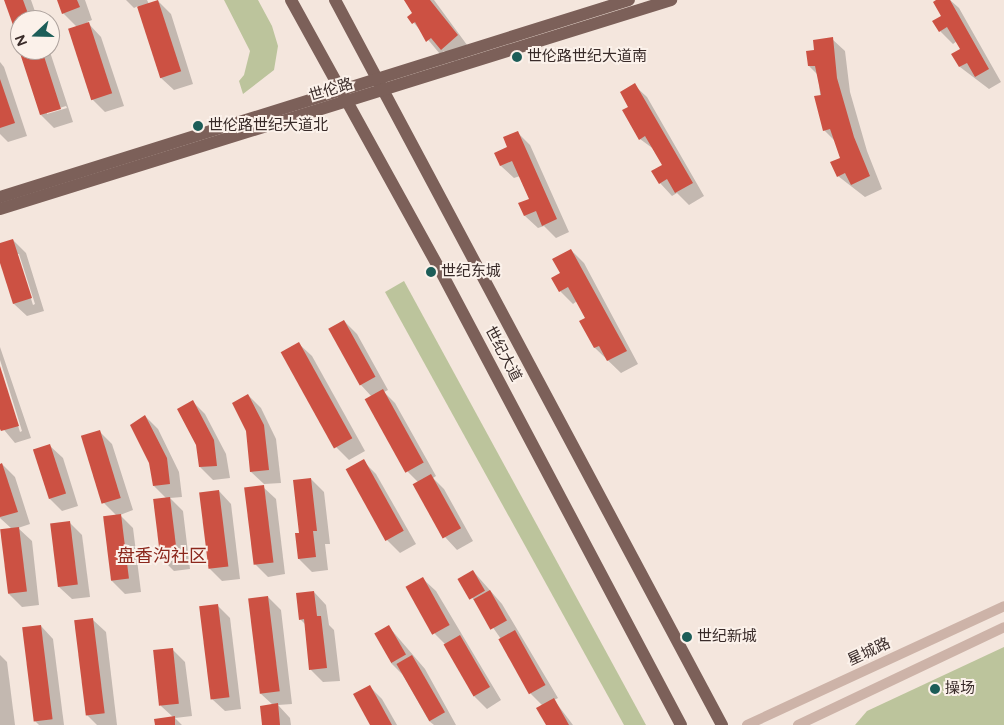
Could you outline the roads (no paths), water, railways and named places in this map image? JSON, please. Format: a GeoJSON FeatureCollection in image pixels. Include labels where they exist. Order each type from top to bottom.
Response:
{"type":"FeatureCollection","features":[{"type":"Feature","properties":{"kind":"main road","name":"世纪大道"},"geometry":{"type":"LineString","coordinates":[[291,0],[439,268],[681,725]]}},
{"type":"Feature","properties":{"kind":"main road","name":"世纪大道"},"geometry":{"type":"LineString","coordinates":[[335,0],[722,725]]}},
{"type":"Feature","properties":{"kind":"main road","name":"世伦路"},"geometry":{"type":"LineString","coordinates":[[0,209],[381,86],[629,0]]}},
{"type":"Feature","properties":{"kind":"main road","name":"世伦路"},"geometry":{"type":"LineString","coordinates":[[381,86],[671,0]]}},
{"type":"Feature","properties":{"kind":"main road","name":"世伦路"},"geometry":{"type":"LineString","coordinates":[[0,197],[344,98]]}},
{"type":"Feature","properties":{"kind":"street","name":"星城路"},"geometry":{"type":"LineString","coordinates":[[748,725],[1004,606]]}},
{"type":"Feature","properties":{"kind":"street"},"geometry":{"type":"LineString","coordinates":[[798,725],[1004,627]]}},
{"type":"Feature","properties":{"kind":"place","name":"世伦路世纪大道南"},"geometry":{"type":"Point","coordinates":[517,57]}},
{"type":"Feature","properties":{"kind":"place","name":"世伦路世纪大道北"},"geometry":{"type":"Point","coordinates":[198,126]}},
{"type":"Feature","properties":{"kind":"place","name":"世纪东城"},"geometry":{"type":"Point","coordinates":[431,272]}},
{"type":"Feature","properties":{"kind":"place","name":"世纪新城"},"geometry":{"type":"Point","coordinates":[687,637]}},
{"type":"Feature","properties":{"kind":"place","name":"操场"},"geometry":{"type":"Point","coordinates":[935,689]}},
{"type":"Feature","properties":{"kind":"district","name":"盘香沟社区"},"geometry":{"type":"Point","coordinates":[162,556]}}]}
